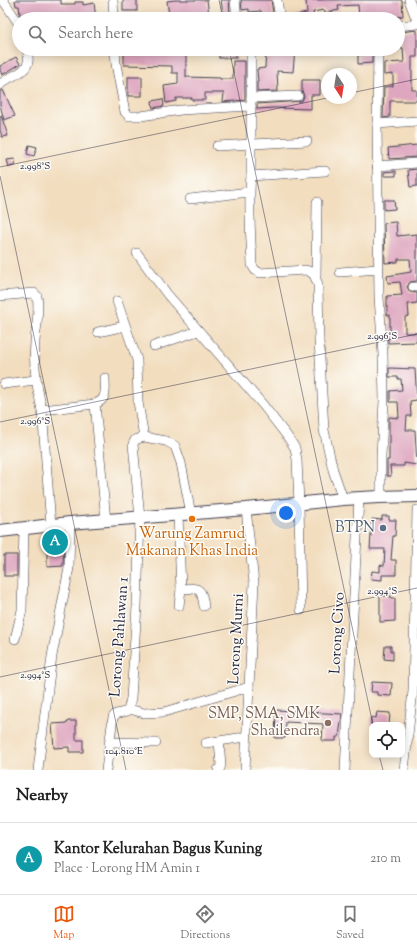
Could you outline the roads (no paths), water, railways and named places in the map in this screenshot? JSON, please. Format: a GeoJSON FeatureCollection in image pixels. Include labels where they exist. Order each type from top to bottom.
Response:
{"type":"FeatureCollection","features":[{"type":"Feature","properties":{"kind":"main road"},"geometry":{"type":"LineString","coordinates":[[0,531],[70,523],[191,514],[343,499],[417,496]]}},
{"type":"Feature","properties":{"kind":"street"},"geometry":{"type":"LineString","coordinates":[[3,0],[12,14]]}},
{"type":"Feature","properties":{"kind":"street"},"geometry":{"type":"LineString","coordinates":[[113,0],[114,12]]}},
{"type":"Feature","properties":{"kind":"street"},"geometry":{"type":"LineString","coordinates":[[235,0],[236,12]]}},
{"type":"Feature","properties":{"kind":"street"},"geometry":{"type":"LineString","coordinates":[[277,0],[279,12]]}},
{"type":"Feature","properties":{"kind":"street"},"geometry":{"type":"LineString","coordinates":[[410,0],[417,21]]}},
{"type":"Feature","properties":{"kind":"street"},"geometry":{"type":"LineString","coordinates":[[405,25],[417,24]]}},
{"type":"Feature","properties":{"kind":"street"},"geometry":{"type":"LineString","coordinates":[[0,85],[27,66],[29,56]]}},
{"type":"Feature","properties":{"kind":"street"},"geometry":{"type":"LineString","coordinates":[[115,56],[125,112],[129,116],[141,116],[298,96]]}},
{"type":"Feature","properties":{"kind":"street"},"geometry":{"type":"LineString","coordinates":[[251,56],[251,176],[249,192],[249,217],[252,264],[258,273],[264,274],[305,270],[312,272],[316,277]]}},
{"type":"Feature","properties":{"kind":"street"},"geometry":{"type":"LineString","coordinates":[[378,56],[378,269],[384,400],[381,456],[381,497]]}},
{"type":"Feature","properties":{"kind":"street"},"geometry":{"type":"LineString","coordinates":[[377,124],[417,121]]}},
{"type":"Feature","properties":{"kind":"street"},"geometry":{"type":"LineString","coordinates":[[217,146],[307,141]]}},
{"type":"Feature","properties":{"kind":"street"},"geometry":{"type":"LineString","coordinates":[[377,166],[417,163]]}},
{"type":"Feature","properties":{"kind":"street"},"geometry":{"type":"LineString","coordinates":[[251,176],[325,171]]}},
{"type":"Feature","properties":{"kind":"street"},"geometry":{"type":"LineString","coordinates":[[190,199],[249,192]]}},
{"type":"Feature","properties":{"kind":"street"},"geometry":{"type":"LineString","coordinates":[[317,202],[316,277],[318,284],[319,340],[324,430],[333,470],[343,499]]}},
{"type":"Feature","properties":{"kind":"street"},"geometry":{"type":"LineString","coordinates":[[137,253],[167,294],[263,405],[292,442],[297,456],[300,503],[301,610]]}},
{"type":"Feature","properties":{"kind":"street"},"geometry":{"type":"LineString","coordinates":[[340,272],[378,269]]}},
{"type":"Feature","properties":{"kind":"street"},"geometry":{"type":"LineString","coordinates":[[0,296],[34,293],[37,296],[38,317],[35,342],[35,380],[42,410],[51,525]]}},
{"type":"Feature","properties":{"kind":"street"},"geometry":{"type":"LineString","coordinates":[[117,301],[137,360],[138,402],[144,437],[166,441],[175,446],[181,463],[191,514]]}},
{"type":"Feature","properties":{"kind":"street"},"geometry":{"type":"LineString","coordinates":[[98,332],[125,326]]}},
{"type":"Feature","properties":{"kind":"street"},"geometry":{"type":"LineString","coordinates":[[154,346],[198,331]]}},
{"type":"Feature","properties":{"kind":"street"},"geometry":{"type":"LineString","coordinates":[[42,410],[95,404],[102,401],[104,398],[105,378]]}},
{"type":"Feature","properties":{"kind":"street"},"geometry":{"type":"LineString","coordinates":[[4,384],[35,380]]}},
{"type":"Feature","properties":{"kind":"street"},"geometry":{"type":"LineString","coordinates":[[95,404],[106,521]]}},
{"type":"Feature","properties":{"kind":"street","name":"Lorong Pahlawan 1"},"geometry":{"type":"LineString","coordinates":[[106,770],[113,717],[116,714],[127,712],[129,709],[137,606],[140,518],[133,444],[135,440],[144,437]]}},
{"type":"Feature","properties":{"kind":"street","name":"Lorong Civo"},"geometry":{"type":"LineString","coordinates":[[346,770],[359,498]]}},
{"type":"Feature","properties":{"kind":"street","name":"Lorong Murni"},"geometry":{"type":"LineString","coordinates":[[245,770],[245,737],[254,583],[246,509]]}},
{"type":"Feature","properties":{"kind":"street"},"geometry":{"type":"LineString","coordinates":[[404,770],[413,692],[417,510]]}},
{"type":"Feature","properties":{"kind":"street"},"geometry":{"type":"LineString","coordinates":[[178,515],[181,589],[179,606]]}},
{"type":"Feature","properties":{"kind":"street"},"geometry":{"type":"LineString","coordinates":[[38,770],[52,656],[69,568],[70,523]]}},
{"type":"Feature","properties":{"kind":"street"},"geometry":{"type":"LineString","coordinates":[[15,639],[22,610],[24,528]]}},
{"type":"Feature","properties":{"kind":"street"},"geometry":{"type":"LineString","coordinates":[[181,589],[193,588],[200,590],[202,592],[204,606]]}},
{"type":"Feature","properties":{"kind":"street"},"geometry":{"type":"LineString","coordinates":[[129,709],[144,713],[164,712],[249,687]]}},
{"type":"Feature","properties":{"kind":"street"},"geometry":{"type":"LineString","coordinates":[[206,743],[245,737]]}},
{"type":"Feature","properties":{"kind":"street"},"geometry":{"type":"LineString","coordinates":[[218,770],[221,765],[219,741]]}},
{"type":"Feature","properties":{"kind":"street"},"geometry":{"type":"LineString","coordinates":[[109,742],[156,743]]}},
{"type":"Feature","properties":{"kind":"place","name":"Warung Zamrud Makanan Khas India"},"geometry":{"type":"Point","coordinates":[192,519]}},
{"type":"Feature","properties":{"kind":"place","name":"BTPN"},"geometry":{"type":"Point","coordinates":[383,528]}},
{"type":"Feature","properties":{"kind":"place","name":"Kantor Kelurahan Bagus Kuning"},"geometry":{"type":"Point","coordinates":[55,542]}},
{"type":"Feature","properties":{"kind":"place","name":"SMP, SMA, SMK Shailendra"},"geometry":{"type":"Point","coordinates":[328,723]}}]}
